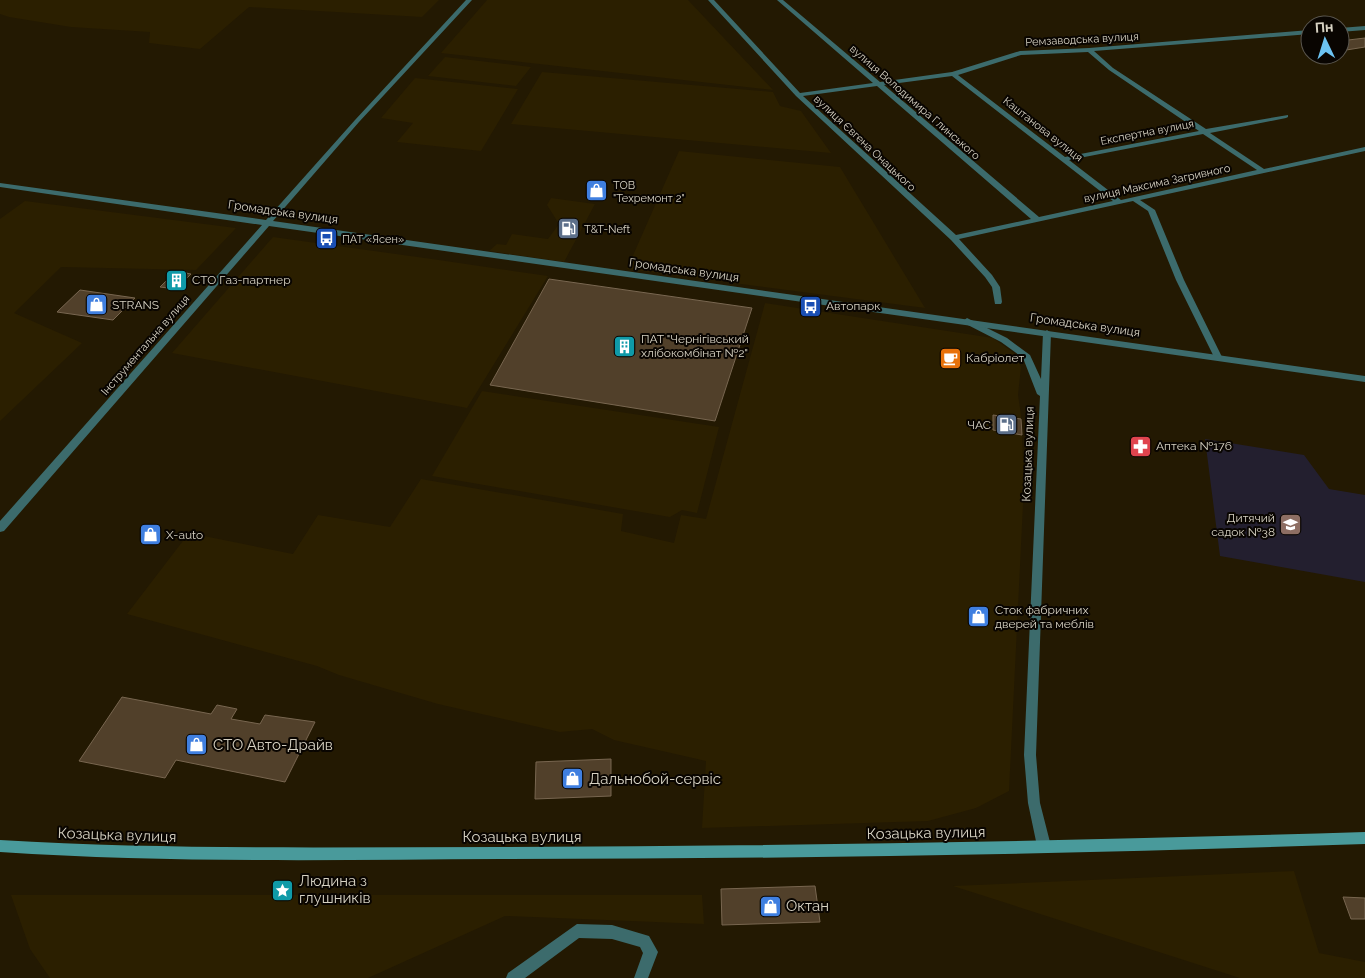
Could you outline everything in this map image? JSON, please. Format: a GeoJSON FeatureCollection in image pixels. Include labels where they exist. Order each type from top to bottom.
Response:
{"type":"FeatureCollection","features":[{"type":"Feature","properties":{"kind":"main road","name":"Козацька вулиця"},"geometry":{"type":"LineString","coordinates":[[0,846],[53,850],[217,854],[634,853],[925,850],[1204,844],[1365,838]]}},
{"type":"Feature","properties":{"kind":"street","name":"Інструментальна вулиця"},"geometry":{"type":"LineString","coordinates":[[0,528],[357,121],[469,0]]}},
{"type":"Feature","properties":{"kind":"street","name":"вулиця Євгена Онацького"},"geometry":{"type":"LineString","coordinates":[[711,0],[798,95],[954,238],[988,275],[996,287],[998,302]]}},
{"type":"Feature","properties":{"kind":"street","name":"вулиця Володимира Глинського"},"geometry":{"type":"LineString","coordinates":[[780,0],[1037,220]]}},
{"type":"Feature","properties":{"kind":"street"},"geometry":{"type":"LineString","coordinates":[[1350,29],[1365,28]]}},
{"type":"Feature","properties":{"kind":"street","name":"Ремзаводська вулиця"},"geometry":{"type":"LineString","coordinates":[[798,95],[954,74],[1020,52],[1090,50],[1300,33]]}},
{"type":"Feature","properties":{"kind":"street","name":"Експертна вулиця"},"geometry":{"type":"LineString","coordinates":[[1090,50],[1111,69],[1264,172]]}},
{"type":"Feature","properties":{"kind":"street","name":"Каштанова вулиця"},"geometry":{"type":"LineString","coordinates":[[954,74],[1119,202]]}},
{"type":"Feature","properties":{"kind":"street","name":"Експертна вулиця"},"geometry":{"type":"LineString","coordinates":[[1063,158],[1286,116]]}},
{"type":"Feature","properties":{"kind":"street","name":"вулиця Максима Загривного"},"geometry":{"type":"LineString","coordinates":[[954,238],[1365,149]]}},
{"type":"Feature","properties":{"kind":"street","name":"Громадська вулиця"},"geometry":{"type":"LineString","coordinates":[[0,185],[268,222],[552,265],[965,320],[1365,379]]}},
{"type":"Feature","properties":{"kind":"street"},"geometry":{"type":"LineString","coordinates":[[1134,199],[1151,210],[1180,280],[1218,357]]}},
{"type":"Feature","properties":{"kind":"street"},"geometry":{"type":"LineString","coordinates":[[965,320],[1004,340],[1027,358],[1044,400]]}},
{"type":"Feature","properties":{"kind":"street","name":"Козацька вулиця"},"geometry":{"type":"LineString","coordinates":[[1044,846],[1034,803],[1030,755],[1047,333]]}},
{"type":"Feature","properties":{"kind":"street"},"geometry":{"type":"LineString","coordinates":[[513,978],[577,931],[612,932],[644,941],[651,952],[640,978]]}},
{"type":"Feature","properties":{"kind":"shaded area"},"geometry":{"type":"Polygon","coordinates":[[[0,0],[439,0],[422,17],[249,7],[200,49],[149,43],[150,32],[71,27],[9,17],[0,14],[0,0]]]}},
{"type":"Feature","properties":{"kind":"shaded area"},"geometry":{"type":"Polygon","coordinates":[[[487,0],[688,0],[773,90],[441,53],[487,0]]]}},
{"type":"Feature","properties":{"kind":"shaded area"},"geometry":{"type":"Polygon","coordinates":[[[445,57],[531,67],[516,86],[428,76],[445,57]]]}},
{"type":"Feature","properties":{"kind":"shaded area"},"geometry":{"type":"Polygon","coordinates":[[[542,72],[773,92],[780,106],[801,111],[831,153],[511,124],[542,72]]]}},
{"type":"Feature","properties":{"kind":"shaded area"},"geometry":{"type":"Polygon","coordinates":[[[415,78],[518,89],[481,151],[397,142],[413,123],[381,118],[415,78]]]}},
{"type":"Feature","properties":{"kind":"shaded area"},"geometry":{"type":"Polygon","coordinates":[[[679,151],[840,167],[925,308],[627,269],[679,151]]]}},
{"type":"Feature","properties":{"kind":"shaded area","name":"T&T-Neft"},"geometry":{"type":"Polygon","coordinates":[[[551,198],[595,204],[564,262],[489,251],[497,244],[506,245],[512,234],[548,239],[559,224],[547,205],[551,198]]]}},
{"type":"Feature","properties":{"kind":"shaded area"},"geometry":{"type":"Polygon","coordinates":[[[25,201],[236,228],[196,270],[61,267],[14,313],[82,343],[0,421],[0,219],[25,201]]]}},
{"type":"Feature","properties":{"kind":"shaded area"},"geometry":{"type":"Polygon","coordinates":[[[273,237],[548,276],[467,408],[172,353],[273,237]]]}},
{"type":"Feature","properties":{"kind":"shaded area"},"geometry":{"type":"Polygon","coordinates":[[[765,303],[993,338],[1014,353],[1021,367],[1018,395],[1021,415],[1024,484],[1009,791],[976,808],[928,821],[702,828],[706,761],[614,740],[592,729],[560,732],[438,704],[339,675],[317,666],[127,614],[189,533],[293,554],[318,515],[390,527],[421,479],[623,514],[621,531],[674,543],[681,515],[706,519],[765,303]]]}},
{"type":"Feature","properties":{"kind":"shaded area"},"geometry":{"type":"Polygon","coordinates":[[[482,391],[719,427],[697,513],[682,510],[670,517],[432,476],[482,391]]]}},
{"type":"Feature","properties":{"kind":"shaded area","name":"Дитячий садок №38"},"geometry":{"type":"Polygon","coordinates":[[[1205,439],[1304,455],[1329,489],[1365,495],[1365,582],[1220,556],[1205,439]]]}},
{"type":"Feature","properties":{"kind":"shaded area"},"geometry":{"type":"Polygon","coordinates":[[[1294,871],[1319,953],[1365,962],[1365,978],[1240,978],[953,886],[1294,871]]]}},
{"type":"Feature","properties":{"kind":"shaded area"},"geometry":{"type":"Polygon","coordinates":[[[11,895],[702,895],[704,924],[505,916],[368,978],[50,978],[30,949],[11,895]]]}},
{"type":"Feature","properties":{"kind":"building"},"geometry":{"type":"Polygon","coordinates":[[[1365,38],[1365,47],[1350,49],[1350,40],[1365,38]]]}},
{"type":"Feature","properties":{"kind":"building","name":"СТО Газ-партнер"},"geometry":{"type":"Polygon","coordinates":[[[176,271],[191,274],[176,289],[160,287],[176,271]]]}},
{"type":"Feature","properties":{"kind":"building","name":"ПАТ \"Чернігівський хлібокомбінат №2\""},"geometry":{"type":"Polygon","coordinates":[[[549,279],[752,308],[715,421],[490,385],[549,279]]]}},
{"type":"Feature","properties":{"kind":"building","name":"STRANS"},"geometry":{"type":"Polygon","coordinates":[[[80,290],[135,298],[113,320],[57,312],[80,290]]]}},
{"type":"Feature","properties":{"kind":"building","name":"ЧАС"},"geometry":{"type":"Polygon","coordinates":[[[993,415],[1021,419],[1022,435],[993,430],[993,415]]]}},
{"type":"Feature","properties":{"kind":"building","name":"СТО Авто-Драйв"},"geometry":{"type":"Polygon","coordinates":[[[122,697],[211,714],[217,705],[237,709],[231,719],[260,724],[265,715],[315,722],[285,782],[176,760],[165,778],[79,761],[122,697]]]}},
{"type":"Feature","properties":{"kind":"building","name":"Дальнобой-сервіс"},"geometry":{"type":"Polygon","coordinates":[[[611,759],[611,796],[535,799],[536,762],[611,759]]]}},
{"type":"Feature","properties":{"kind":"building","name":"Октан"},"geometry":{"type":"Polygon","coordinates":[[[815,886],[820,922],[722,925],[721,889],[815,886]]]}},
{"type":"Feature","properties":{"kind":"building"},"geometry":{"type":"Polygon","coordinates":[[[1343,897],[1365,898],[1365,919],[1351,919],[1343,897]]]}},
{"type":"Feature","properties":{"kind":"place","name":"ТОВ \"Техремонт 2\""},"geometry":{"type":"Point","coordinates":[597,191]}},
{"type":"Feature","properties":{"kind":"place","name":"T&T-Neft"},"geometry":{"type":"Point","coordinates":[568,229]}},
{"type":"Feature","properties":{"kind":"place","name":"ПАТ «Ясен»"},"geometry":{"type":"Point","coordinates":[326,239]}},
{"type":"Feature","properties":{"kind":"place","name":"СТО Газ-партнер"},"geometry":{"type":"Point","coordinates":[176,280]}},
{"type":"Feature","properties":{"kind":"place","name":"STRANS"},"geometry":{"type":"Point","coordinates":[96,305]}},
{"type":"Feature","properties":{"kind":"place","name":"Автопарк"},"geometry":{"type":"Point","coordinates":[810,306]}},
{"type":"Feature","properties":{"kind":"place","name":"ПАТ \"Чернігівський хлібокомбінат №2\""},"geometry":{"type":"Point","coordinates":[625,346]}},
{"type":"Feature","properties":{"kind":"place","name":"Кабріолет"},"geometry":{"type":"Point","coordinates":[950,358]}},
{"type":"Feature","properties":{"kind":"place","name":"ЧАС"},"geometry":{"type":"Point","coordinates":[1007,425]}},
{"type":"Feature","properties":{"kind":"place","name":"Аптека №176"},"geometry":{"type":"Point","coordinates":[1140,446]}},
{"type":"Feature","properties":{"kind":"place","name":"Дитячий садок №38"},"geometry":{"type":"Point","coordinates":[1291,525]}},
{"type":"Feature","properties":{"kind":"place","name":"X-auto"},"geometry":{"type":"Point","coordinates":[150,535]}},
{"type":"Feature","properties":{"kind":"place","name":"Сток фабричних дверей та меблів"},"geometry":{"type":"Point","coordinates":[979,617]}},
{"type":"Feature","properties":{"kind":"place","name":"СТО Авто-Драйв"},"geometry":{"type":"Point","coordinates":[197,745]}},
{"type":"Feature","properties":{"kind":"place","name":"Дальнобой-сервіс"},"geometry":{"type":"Point","coordinates":[573,779]}},
{"type":"Feature","properties":{"kind":"place","name":"Людина з глушників"},"geometry":{"type":"Point","coordinates":[283,890]}},
{"type":"Feature","properties":{"kind":"place","name":"Октан"},"geometry":{"type":"Point","coordinates":[770,906]}}]}
